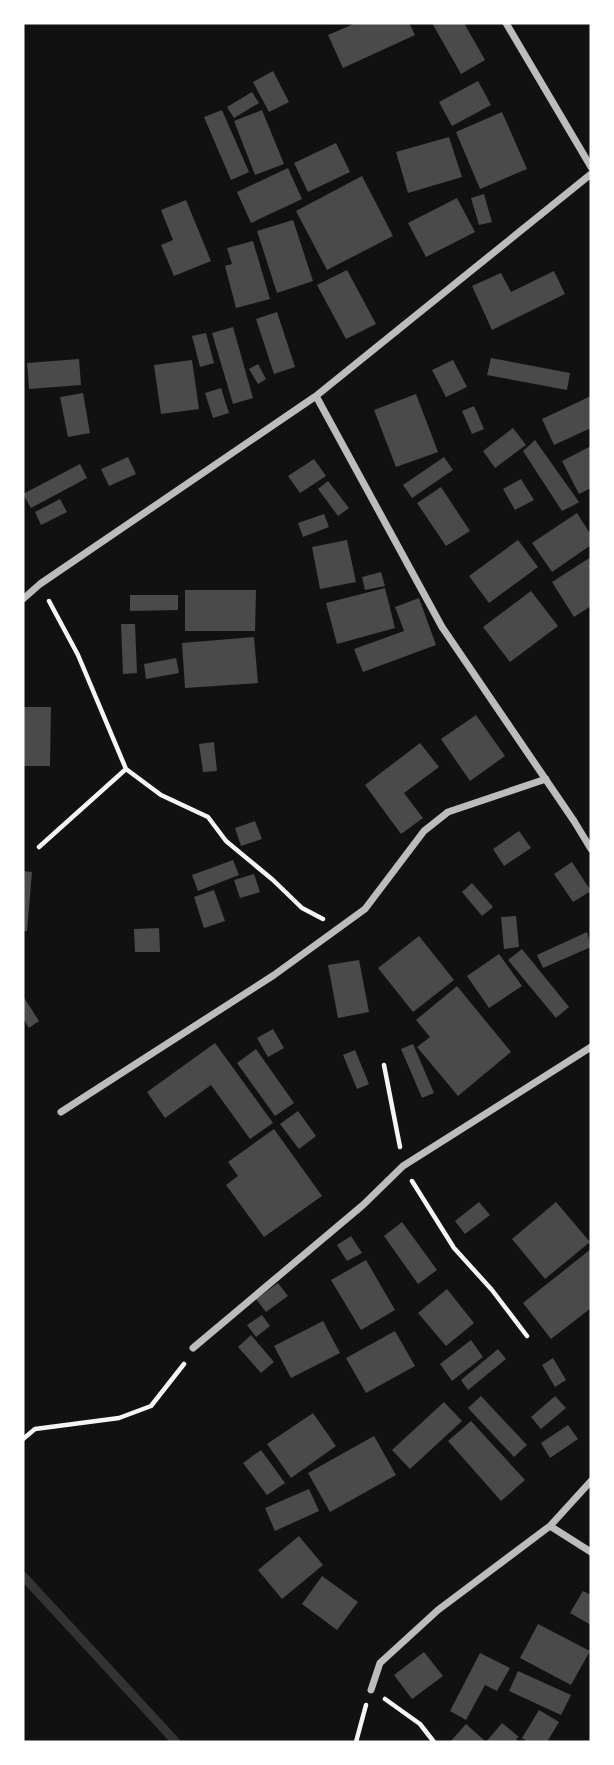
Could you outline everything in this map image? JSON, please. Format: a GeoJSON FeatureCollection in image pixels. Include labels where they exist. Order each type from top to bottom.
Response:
{"type":"FeatureCollection","features":[{"type":"Feature","properties":{"kind":"street"},"geometry":{"type":"LineString","coordinates":[[506,23],[591,167]]}},
{"type":"Feature","properties":{"kind":"street"},"geometry":{"type":"LineString","coordinates":[[23,599],[40,584],[316,396],[591,174]]}},
{"type":"Feature","properties":{"kind":"street"},"geometry":{"type":"LineString","coordinates":[[316,396],[442,627],[591,849]]}},
{"type":"Feature","properties":{"kind":"street"},"geometry":{"type":"LineString","coordinates":[[61,1112],[274,975],[365,909],[424,831],[448,813],[546,779]]}},
{"type":"Feature","properties":{"kind":"street"},"geometry":{"type":"LineString","coordinates":[[193,1348],[363,1205],[403,1166],[591,1047]]}},
{"type":"Feature","properties":{"kind":"street"},"geometry":{"type":"LineString","coordinates":[[371,1690],[380,1663],[438,1610],[550,1526],[591,1481]]}},
{"type":"Feature","properties":{"kind":"street"},"geometry":{"type":"LineString","coordinates":[[550,1526],[591,1552]]}},
{"type":"Feature","properties":{"kind":"path"},"geometry":{"type":"LineString","coordinates":[[40,584],[78,655],[126,769],[161,795],[208,817],[226,841],[302,908],[339,928]]}},
{"type":"Feature","properties":{"kind":"path"},"geometry":{"type":"LineString","coordinates":[[39,848],[126,769]]}},
{"type":"Feature","properties":{"kind":"path"},"geometry":{"type":"LineString","coordinates":[[384,1065],[403,1166],[454,1248],[492,1290],[527,1336]]}},
{"type":"Feature","properties":{"kind":"path"},"geometry":{"type":"LineString","coordinates":[[23,1439],[35,1429],[119,1418],[151,1406],[187,1362],[193,1348]]}},
{"type":"Feature","properties":{"kind":"path"},"geometry":{"type":"LineString","coordinates":[[356,1742],[371,1690],[420,1724],[434,1742]]}},
{"type":"Feature","properties":{"kind":"building"},"geometry":{"type":"Polygon","coordinates":[[[356,23],[409,23],[415,35],[343,68],[328,35],[356,23]]]}},
{"type":"Feature","properties":{"kind":"building"},"geometry":{"type":"Polygon","coordinates":[[[432,23],[464,23],[485,60],[461,74],[432,23]]]}},
{"type":"Feature","properties":{"kind":"building"},"geometry":{"type":"Polygon","coordinates":[[[273,71],[289,102],[269,112],[253,82],[273,71]]]}},
{"type":"Feature","properties":{"kind":"building"},"geometry":{"type":"Polygon","coordinates":[[[478,81],[491,105],[452,126],[439,102],[478,81]]]}},
{"type":"Feature","properties":{"kind":"building"},"geometry":{"type":"Polygon","coordinates":[[[252,92],[259,103],[234,118],[227,107],[252,92]]]}},
{"type":"Feature","properties":{"kind":"building"},"geometry":{"type":"Polygon","coordinates":[[[222,110],[249,172],[231,180],[204,117],[222,110]]]}},
{"type":"Feature","properties":{"kind":"building"},"geometry":{"type":"Polygon","coordinates":[[[262,110],[284,164],[255,175],[234,121],[262,110]]]}},
{"type":"Feature","properties":{"kind":"building"},"geometry":{"type":"Polygon","coordinates":[[[502,112],[527,169],[480,189],[456,132],[502,112]]]}},
{"type":"Feature","properties":{"kind":"building"},"geometry":{"type":"Polygon","coordinates":[[[449,137],[462,177],[408,193],[396,152],[449,137]]]}},
{"type":"Feature","properties":{"kind":"building"},"geometry":{"type":"Polygon","coordinates":[[[336,143],[350,172],[308,192],[294,163],[336,143]]]}},
{"type":"Feature","properties":{"kind":"building"},"geometry":{"type":"Polygon","coordinates":[[[288,168],[302,199],[251,223],[237,192],[288,168]]]}},
{"type":"Feature","properties":{"kind":"building"},"geometry":{"type":"Polygon","coordinates":[[[362,176],[393,236],[327,270],[296,211],[362,176]]]}},
{"type":"Feature","properties":{"kind":"building"},"geometry":{"type":"Polygon","coordinates":[[[484,194],[492,222],[479,225],[471,198],[484,194]]]}},
{"type":"Feature","properties":{"kind":"building"},"geometry":{"type":"Polygon","coordinates":[[[457,198],[475,232],[426,257],[408,223],[457,198]]]}},
{"type":"Feature","properties":{"kind":"building"},"geometry":{"type":"Polygon","coordinates":[[[186,200],[211,261],[174,276],[161,245],[173,240],[161,210],[186,200]]]}},
{"type":"Feature","properties":{"kind":"building"},"geometry":{"type":"Polygon","coordinates":[[[293,220],[313,281],[277,293],[257,231],[293,220]]]}},
{"type":"Feature","properties":{"kind":"building"},"geometry":{"type":"Polygon","coordinates":[[[253,241],[270,299],[236,308],[225,266],[232,264],[227,248],[253,241]]]}},
{"type":"Feature","properties":{"kind":"building"},"geometry":{"type":"Polygon","coordinates":[[[347,270],[376,324],[346,339],[317,285],[347,270]]]}},
{"type":"Feature","properties":{"kind":"building"},"geometry":{"type":"Polygon","coordinates":[[[554,271],[565,294],[492,330],[472,286],[501,273],[511,292],[554,271]]]}},
{"type":"Feature","properties":{"kind":"building"},"geometry":{"type":"Polygon","coordinates":[[[277,312],[295,367],[274,374],[256,319],[277,312]]]}},
{"type":"Feature","properties":{"kind":"building"},"geometry":{"type":"Polygon","coordinates":[[[233,327],[253,398],[233,404],[212,333],[233,327]]]}},
{"type":"Feature","properties":{"kind":"building"},"geometry":{"type":"Polygon","coordinates":[[[206,333],[214,363],[200,367],[192,336],[206,333]]]}},
{"type":"Feature","properties":{"kind":"building"},"geometry":{"type":"Polygon","coordinates":[[[491,358],[570,373],[567,390],[487,375],[491,358]]]}},
{"type":"Feature","properties":{"kind":"building"},"geometry":{"type":"Polygon","coordinates":[[[79,359],[81,385],[29,389],[27,363],[79,359]]]}},
{"type":"Feature","properties":{"kind":"building"},"geometry":{"type":"Polygon","coordinates":[[[192,360],[199,409],[161,414],[154,365],[192,360]]]}},
{"type":"Feature","properties":{"kind":"building"},"geometry":{"type":"Polygon","coordinates":[[[453,360],[467,387],[446,397],[432,370],[453,360]]]}},
{"type":"Feature","properties":{"kind":"building"},"geometry":{"type":"Polygon","coordinates":[[[258,364],[266,379],[258,384],[249,369],[258,364]]]}},
{"type":"Feature","properties":{"kind":"building"},"geometry":{"type":"Polygon","coordinates":[[[221,388],[229,413],[213,418],[205,393],[221,388]]]}},
{"type":"Feature","properties":{"kind":"building"},"geometry":{"type":"Polygon","coordinates":[[[83,393],[90,433],[68,437],[60,397],[83,393]]]}},
{"type":"Feature","properties":{"kind":"building"},"geometry":{"type":"Polygon","coordinates":[[[416,394],[438,452],[396,467],[374,410],[416,394]]]}},
{"type":"Feature","properties":{"kind":"building"},"geometry":{"type":"Polygon","coordinates":[[[591,396],[591,428],[554,445],[542,419],[591,396]]]}},
{"type":"Feature","properties":{"kind":"building"},"geometry":{"type":"Polygon","coordinates":[[[474,406],[484,429],[472,434],[462,411],[474,406]]]}},
{"type":"Feature","properties":{"kind":"building"},"geometry":{"type":"Polygon","coordinates":[[[513,428],[526,445],[495,468],[483,451],[513,428]]]}},
{"type":"Feature","properties":{"kind":"building"},"geometry":{"type":"Polygon","coordinates":[[[535,440],[579,502],[562,511],[523,451],[535,440]]]}},
{"type":"Feature","properties":{"kind":"building"},"geometry":{"type":"Polygon","coordinates":[[[591,446],[591,488],[579,494],[562,461],[591,446]]]}},
{"type":"Feature","properties":{"kind":"building"},"geometry":{"type":"Polygon","coordinates":[[[128,457],[136,474],[109,486],[101,469],[128,457]]]}},
{"type":"Feature","properties":{"kind":"building"},"geometry":{"type":"Polygon","coordinates":[[[444,457],[453,470],[412,498],[403,485],[444,457]]]}},
{"type":"Feature","properties":{"kind":"building"},"geometry":{"type":"Polygon","coordinates":[[[314,459],[326,476],[300,493],[288,476],[314,459]]]}},
{"type":"Feature","properties":{"kind":"building"},"geometry":{"type":"Polygon","coordinates":[[[80,464],[87,478],[31,508],[23,494],[80,464]]]}},
{"type":"Feature","properties":{"kind":"building"},"geometry":{"type":"Polygon","coordinates":[[[521,479],[534,500],[515,510],[503,489],[521,479]]]}},
{"type":"Feature","properties":{"kind":"building"},"geometry":{"type":"Polygon","coordinates":[[[328,481],[349,508],[338,516],[318,489],[328,481]]]}},
{"type":"Feature","properties":{"kind":"building"},"geometry":{"type":"Polygon","coordinates":[[[441,487],[470,531],[446,546],[417,503],[441,487]]]}},
{"type":"Feature","properties":{"kind":"building"},"geometry":{"type":"Polygon","coordinates":[[[60,499],[67,512],[41,525],[35,512],[60,499]]]}},
{"type":"Feature","properties":{"kind":"building"},"geometry":{"type":"Polygon","coordinates":[[[577,513],[591,535],[591,545],[552,572],[532,543],[577,513]]]}},
{"type":"Feature","properties":{"kind":"building"},"geometry":{"type":"Polygon","coordinates":[[[324,514],[329,527],[303,537],[298,523],[324,514]]]}},
{"type":"Feature","properties":{"kind":"building"},"geometry":{"type":"Polygon","coordinates":[[[347,540],[356,582],[320,589],[312,547],[347,540]]]}},
{"type":"Feature","properties":{"kind":"building"},"geometry":{"type":"Polygon","coordinates":[[[518,540],[538,567],[489,603],[469,576],[518,540]]]}},
{"type":"Feature","properties":{"kind":"building"},"geometry":{"type":"Polygon","coordinates":[[[591,557],[591,606],[574,617],[552,582],[591,557]]]}},
{"type":"Feature","properties":{"kind":"building"},"geometry":{"type":"Polygon","coordinates":[[[381,572],[385,586],[365,590],[362,577],[381,572]]]}},
{"type":"Feature","properties":{"kind":"building"},"geometry":{"type":"Polygon","coordinates":[[[385,588],[395,628],[337,644],[326,603],[385,588]]]}},
{"type":"Feature","properties":{"kind":"building"},"geometry":{"type":"Polygon","coordinates":[[[185,590],[256,590],[255,631],[185,631],[185,590]]]}},
{"type":"Feature","properties":{"kind":"building"},"geometry":{"type":"Polygon","coordinates":[[[531,591],[558,626],[510,662],[483,627],[531,591]]]}},
{"type":"Feature","properties":{"kind":"building"},"geometry":{"type":"Polygon","coordinates":[[[130,595],[178,595],[178,610],[130,611],[130,595]]]}},
{"type":"Feature","properties":{"kind":"building"},"geometry":{"type":"Polygon","coordinates":[[[419,598],[436,645],[363,672],[354,649],[404,631],[395,607],[419,598]]]}},
{"type":"Feature","properties":{"kind":"building"},"geometry":{"type":"Polygon","coordinates":[[[121,624],[135,624],[137,673],[123,674],[121,624]]]}},
{"type":"Feature","properties":{"kind":"building"},"geometry":{"type":"Polygon","coordinates":[[[254,637],[258,683],[185,688],[182,643],[254,637]]]}},
{"type":"Feature","properties":{"kind":"building"},"geometry":{"type":"Polygon","coordinates":[[[176,658],[179,673],[146,679],[144,664],[176,658]]]}},
{"type":"Feature","properties":{"kind":"building"},"geometry":{"type":"Polygon","coordinates":[[[23,707],[51,707],[50,766],[23,766],[23,707]]]}},
{"type":"Feature","properties":{"kind":"building"},"geometry":{"type":"Polygon","coordinates":[[[476,715],[505,756],[470,781],[441,739],[476,715]]]}},
{"type":"Feature","properties":{"kind":"building"},"geometry":{"type":"Polygon","coordinates":[[[214,742],[217,771],[203,772],[199,744],[214,742]]]}},
{"type":"Feature","properties":{"kind":"building"},"geometry":{"type":"Polygon","coordinates":[[[420,743],[439,767],[404,793],[423,818],[401,834],[365,785],[420,743]]]}},
{"type":"Feature","properties":{"kind":"building"},"geometry":{"type":"Polygon","coordinates":[[[255,821],[262,839],[241,846],[235,828],[255,821]]]}},
{"type":"Feature","properties":{"kind":"building"},"geometry":{"type":"Polygon","coordinates":[[[519,831],[531,848],[504,866],[493,849],[519,831]]]}},
{"type":"Feature","properties":{"kind":"building"},"geometry":{"type":"Polygon","coordinates":[[[233,860],[239,875],[198,891],[192,875],[233,860]]]}},
{"type":"Feature","properties":{"kind":"building"},"geometry":{"type":"Polygon","coordinates":[[[572,862],[591,891],[573,902],[554,874],[572,862]]]}},
{"type":"Feature","properties":{"kind":"building"},"geometry":{"type":"Polygon","coordinates":[[[23,871],[32,872],[27,931],[23,931],[23,871]]]}},
{"type":"Feature","properties":{"kind":"building"},"geometry":{"type":"Polygon","coordinates":[[[254,874],[260,892],[240,898],[234,880],[254,874]]]}},
{"type":"Feature","properties":{"kind":"building"},"geometry":{"type":"Polygon","coordinates":[[[472,883],[493,907],[482,916],[462,892],[472,883]]]}},
{"type":"Feature","properties":{"kind":"building"},"geometry":{"type":"Polygon","coordinates":[[[214,890],[225,921],[204,928],[194,897],[214,890]]]}},
{"type":"Feature","properties":{"kind":"building"},"geometry":{"type":"Polygon","coordinates":[[[516,916],[519,947],[504,949],[501,917],[516,916]]]}},
{"type":"Feature","properties":{"kind":"building"},"geometry":{"type":"Polygon","coordinates":[[[159,928],[160,952],[135,952],[134,929],[159,928]]]}},
{"type":"Feature","properties":{"kind":"building"},"geometry":{"type":"Polygon","coordinates":[[[587,932],[591,947],[543,968],[537,955],[587,932]]]}},
{"type":"Feature","properties":{"kind":"building"},"geometry":{"type":"Polygon","coordinates":[[[419,936],[454,980],[413,1012],[378,968],[419,936]]]}},
{"type":"Feature","properties":{"kind":"building"},"geometry":{"type":"Polygon","coordinates":[[[522,949],[569,1007],[556,1018],[508,960],[522,949]]]}},
{"type":"Feature","properties":{"kind":"building"},"geometry":{"type":"Polygon","coordinates":[[[499,954],[522,986],[489,1008],[467,976],[499,954]]]}},
{"type":"Feature","properties":{"kind":"building"},"geometry":{"type":"Polygon","coordinates":[[[359,960],[369,1012],[338,1018],[328,965],[359,960]]]}},
{"type":"Feature","properties":{"kind":"building"},"geometry":{"type":"Polygon","coordinates":[[[457,986],[511,1052],[458,1096],[417,1047],[430,1037],[416,1020],[457,986]]]}},
{"type":"Feature","properties":{"kind":"building"},"geometry":{"type":"Polygon","coordinates":[[[23,996],[39,1021],[29,1028],[23,1018],[23,996]]]}},
{"type":"Feature","properties":{"kind":"building"},"geometry":{"type":"Polygon","coordinates":[[[273,1029],[284,1048],[268,1057],[257,1038],[273,1029]]]}},
{"type":"Feature","properties":{"kind":"building"},"geometry":{"type":"Polygon","coordinates":[[[215,1043],[273,1123],[250,1139],[211,1085],[165,1118],[147,1092],[215,1043]]]}},
{"type":"Feature","properties":{"kind":"building"},"geometry":{"type":"Polygon","coordinates":[[[413,1044],[434,1093],[422,1098],[401,1049],[413,1044]]]}},
{"type":"Feature","properties":{"kind":"building"},"geometry":{"type":"Polygon","coordinates":[[[256,1049],[294,1103],[275,1116],[237,1063],[256,1049]]]}},
{"type":"Feature","properties":{"kind":"building"},"geometry":{"type":"Polygon","coordinates":[[[355,1050],[369,1084],[357,1089],[343,1055],[355,1050]]]}},
{"type":"Feature","properties":{"kind":"building"},"geometry":{"type":"Polygon","coordinates":[[[298,1111],[316,1136],[299,1149],[280,1124],[298,1111]]]}},
{"type":"Feature","properties":{"kind":"building"},"geometry":{"type":"Polygon","coordinates":[[[274,1129],[322,1196],[264,1237],[226,1185],[238,1176],[228,1162],[274,1129]]]}},
{"type":"Feature","properties":{"kind":"building"},"geometry":{"type":"Polygon","coordinates":[[[479,1202],[490,1215],[465,1234],[455,1221],[479,1202]]]}},
{"type":"Feature","properties":{"kind":"building"},"geometry":{"type":"Polygon","coordinates":[[[556,1202],[590,1242],[545,1279],[512,1239],[556,1202]]]}},
{"type":"Feature","properties":{"kind":"building"},"geometry":{"type":"Polygon","coordinates":[[[402,1222],[437,1270],[418,1284],[384,1236],[402,1222]]]}},
{"type":"Feature","properties":{"kind":"building"},"geometry":{"type":"Polygon","coordinates":[[[351,1236],[362,1253],[347,1261],[337,1245],[351,1236]]]}},
{"type":"Feature","properties":{"kind":"building"},"geometry":{"type":"Polygon","coordinates":[[[591,1249],[591,1308],[551,1339],[523,1303],[591,1249]]]}},
{"type":"Feature","properties":{"kind":"building"},"geometry":{"type":"Polygon","coordinates":[[[366,1260],[395,1310],[361,1330],[331,1280],[366,1260]]]}},
{"type":"Feature","properties":{"kind":"building"},"geometry":{"type":"Polygon","coordinates":[[[278,1283],[288,1296],[266,1312],[256,1299],[278,1283]]]}},
{"type":"Feature","properties":{"kind":"building"},"geometry":{"type":"Polygon","coordinates":[[[447,1289],[474,1323],[446,1346],[418,1313],[447,1289]]]}},
{"type":"Feature","properties":{"kind":"building"},"geometry":{"type":"Polygon","coordinates":[[[262,1315],[270,1326],[256,1337],[247,1325],[262,1315]]]}},
{"type":"Feature","properties":{"kind":"building"},"geometry":{"type":"Polygon","coordinates":[[[323,1321],[340,1353],[291,1378],[274,1346],[323,1321]]]}},
{"type":"Feature","properties":{"kind":"building"},"geometry":{"type":"Polygon","coordinates":[[[395,1331],[415,1366],[366,1393],[346,1358],[395,1331]]]}},
{"type":"Feature","properties":{"kind":"building"},"geometry":{"type":"Polygon","coordinates":[[[251,1335],[274,1362],[261,1373],[238,1347],[251,1335]]]}},
{"type":"Feature","properties":{"kind":"building"},"geometry":{"type":"Polygon","coordinates":[[[471,1340],[483,1357],[452,1381],[440,1364],[471,1340]]]}},
{"type":"Feature","properties":{"kind":"building"},"geometry":{"type":"Polygon","coordinates":[[[498,1349],[506,1359],[468,1390],[461,1380],[498,1349]]]}},
{"type":"Feature","properties":{"kind":"building"},"geometry":{"type":"Polygon","coordinates":[[[553,1358],[566,1380],[555,1387],[542,1365],[553,1358]]]}},
{"type":"Feature","properties":{"kind":"building"},"geometry":{"type":"Polygon","coordinates":[[[481,1396],[527,1445],[514,1457],[468,1408],[481,1396]]]}},
{"type":"Feature","properties":{"kind":"building"},"geometry":{"type":"Polygon","coordinates":[[[555,1396],[566,1408],[541,1429],[531,1417],[555,1396]]]}},
{"type":"Feature","properties":{"kind":"building"},"geometry":{"type":"Polygon","coordinates":[[[444,1402],[462,1421],[410,1469],[392,1450],[444,1402]]]}},
{"type":"Feature","properties":{"kind":"building"},"geometry":{"type":"Polygon","coordinates":[[[313,1413],[336,1446],[291,1478],[267,1444],[313,1413]]]}},
{"type":"Feature","properties":{"kind":"building"},"geometry":{"type":"Polygon","coordinates":[[[471,1421],[525,1480],[501,1501],[448,1441],[471,1421]]]}},
{"type":"Feature","properties":{"kind":"building"},"geometry":{"type":"Polygon","coordinates":[[[568,1425],[578,1439],[550,1458],[541,1443],[568,1425]]]}},
{"type":"Feature","properties":{"kind":"building"},"geometry":{"type":"Polygon","coordinates":[[[374,1436],[396,1475],[330,1512],[308,1473],[374,1436]]]}},
{"type":"Feature","properties":{"kind":"building"},"geometry":{"type":"Polygon","coordinates":[[[261,1450],[285,1483],[267,1495],[243,1463],[261,1450]]]}},
{"type":"Feature","properties":{"kind":"building"},"geometry":{"type":"Polygon","coordinates":[[[309,1489],[319,1511],[275,1531],[265,1508],[309,1489]]]}},
{"type":"Feature","properties":{"kind":"building"},"geometry":{"type":"Polygon","coordinates":[[[299,1536],[323,1565],[282,1599],[258,1570],[299,1536]]]}},
{"type":"Feature","properties":{"kind":"building"},"geometry":{"type":"Polygon","coordinates":[[[322,1576],[358,1602],[337,1630],[302,1604],[322,1576]]]}},
{"type":"Feature","properties":{"kind":"building"},"geometry":{"type":"Polygon","coordinates":[[[583,1591],[591,1595],[591,1625],[570,1613],[583,1591]]]}},
{"type":"Feature","properties":{"kind":"building"},"geometry":{"type":"Polygon","coordinates":[[[538,1624],[590,1651],[571,1685],[520,1658],[538,1624]]]}},
{"type":"Feature","properties":{"kind":"building"},"geometry":{"type":"Polygon","coordinates":[[[424,1652],[443,1676],[412,1699],[394,1675],[424,1652]]]}},
{"type":"Feature","properties":{"kind":"building"},"geometry":{"type":"Polygon","coordinates":[[[480,1653],[510,1668],[497,1691],[485,1685],[466,1720],[450,1711],[480,1653]]]}},
{"type":"Feature","properties":{"kind":"building"},"geometry":{"type":"Polygon","coordinates":[[[518,1671],[571,1695],[561,1715],[509,1691],[518,1671]]]}},
{"type":"Feature","properties":{"kind":"building"},"geometry":{"type":"Polygon","coordinates":[[[539,1710],[559,1722],[547,1742],[528,1742],[522,1738],[539,1710]]]}},
{"type":"Feature","properties":{"kind":"building"},"geometry":{"type":"Polygon","coordinates":[[[502,1723],[519,1737],[516,1739],[519,1742],[486,1742],[502,1723]]]}},
{"type":"Feature","properties":{"kind":"building"},"geometry":{"type":"Polygon","coordinates":[[[466,1724],[486,1742],[450,1742],[466,1724]]]}},
{"type":"Feature","properties":{"kind":"waterway"},"geometry":{"type":"LineString","coordinates":[[23,1576],[176,1742]]}}]}
